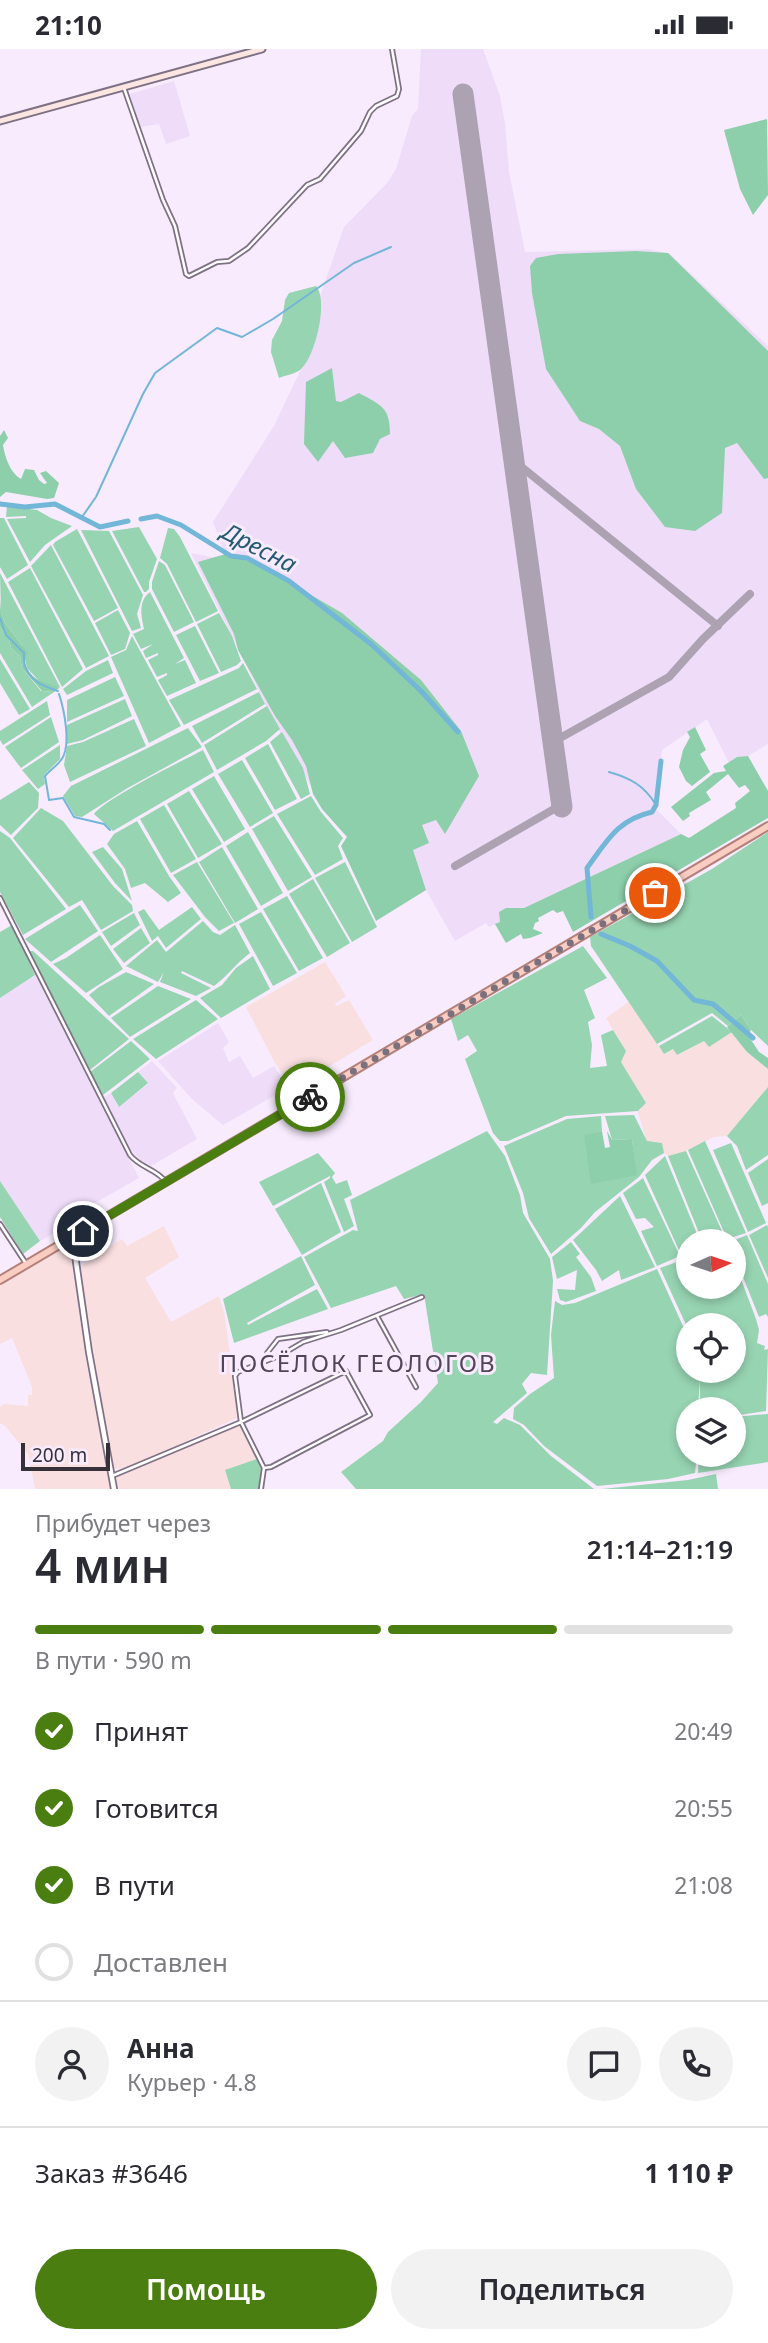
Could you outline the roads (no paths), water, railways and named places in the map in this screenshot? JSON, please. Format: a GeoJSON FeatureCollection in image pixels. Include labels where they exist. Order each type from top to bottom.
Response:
{"type":"FeatureCollection","features":[{"type":"Feature","properties":{"kind":"main road"},"geometry":{"type":"LineString","coordinates":[[0,121],[262,49]]}},
{"type":"Feature","properties":{"kind":"main road"},"geometry":{"type":"LineString","coordinates":[[0,1280],[768,826]]}},
{"type":"Feature","properties":{"kind":"street"},"geometry":{"type":"LineString","coordinates":[[124,87],[163,200],[175,226],[186,274],[189,276],[217,262],[229,261],[248,248],[307,185],[320,179],[361,131],[370,112],[376,106],[397,96],[399,89],[392,49]]}},
{"type":"Feature","properties":{"kind":"street"},"geometry":{"type":"LineString","coordinates":[[0,898],[130,1155],[137,1163],[161,1176],[166,1182]]}},
{"type":"Feature","properties":{"kind":"street"},"geometry":{"type":"LineString","coordinates":[[0,1224],[27,1264]]}},
{"type":"Feature","properties":{"kind":"street"},"geometry":{"type":"LineString","coordinates":[[69,1238],[75,1255],[89,1352],[114,1489]]}},
{"type":"Feature","properties":{"kind":"street"},"geometry":{"type":"LineString","coordinates":[[261,1489],[264,1468],[241,1422],[235,1376],[238,1372],[281,1355],[303,1342],[422,1297]]}},
{"type":"Feature","properties":{"kind":"street"},"geometry":{"type":"LineString","coordinates":[[377,1316],[416,1387]]}},
{"type":"Feature","properties":{"kind":"street"},"geometry":{"type":"LineString","coordinates":[[270,1359],[267,1353],[278,1339],[336,1331]]}},
{"type":"Feature","properties":{"kind":"street"},"geometry":{"type":"LineString","coordinates":[[112,1476],[241,1422],[346,1371],[370,1415],[271,1467],[264,1468]]}},
{"type":"Feature","properties":{"kind":"waterway"},"geometry":{"type":"LineString","coordinates":[[82,517],[96,497],[155,373],[217,328],[242,337],[354,263],[391,247]]}},
{"type":"Feature","properties":{"kind":"waterway","name":"Дресна"},"geometry":{"type":"LineString","coordinates":[[0,504],[25,507],[55,504],[100,527],[128,521]]}},
{"type":"Feature","properties":{"kind":"waterway","name":"Дресна"},"geometry":{"type":"LineString","coordinates":[[141,519],[157,516],[181,525],[231,556],[247,558],[289,581],[371,644],[421,691],[458,732]]}},
{"type":"Feature","properties":{"kind":"waterway"},"geometry":{"type":"LineString","coordinates":[[0,618],[6,635],[24,653],[29,674],[44,686],[58,691]]}},
{"type":"Feature","properties":{"kind":"waterway"},"geometry":{"type":"LineString","coordinates":[[59,694],[67,737],[61,760],[45,776],[49,800],[63,798],[74,817],[104,824],[110,830]]}},
{"type":"Feature","properties":{"kind":"waterway"},"geometry":{"type":"LineString","coordinates":[[591,917],[587,868],[621,826],[652,812],[656,805],[661,761]]}},
{"type":"Feature","properties":{"kind":"waterway"},"geometry":{"type":"LineString","coordinates":[[609,772],[636,783],[656,805]]}},
{"type":"Feature","properties":{"kind":"waterway"},"geometry":{"type":"LineString","coordinates":[[601,934],[657,961],[694,1000],[713,1004],[753,1038]]}},
{"type":"Feature","properties":{"kind":"district","name":"ПОСЁЛОК ГЕОЛОГОВ"},"geometry":{"type":"Point","coordinates":[358,1364]}}]}
